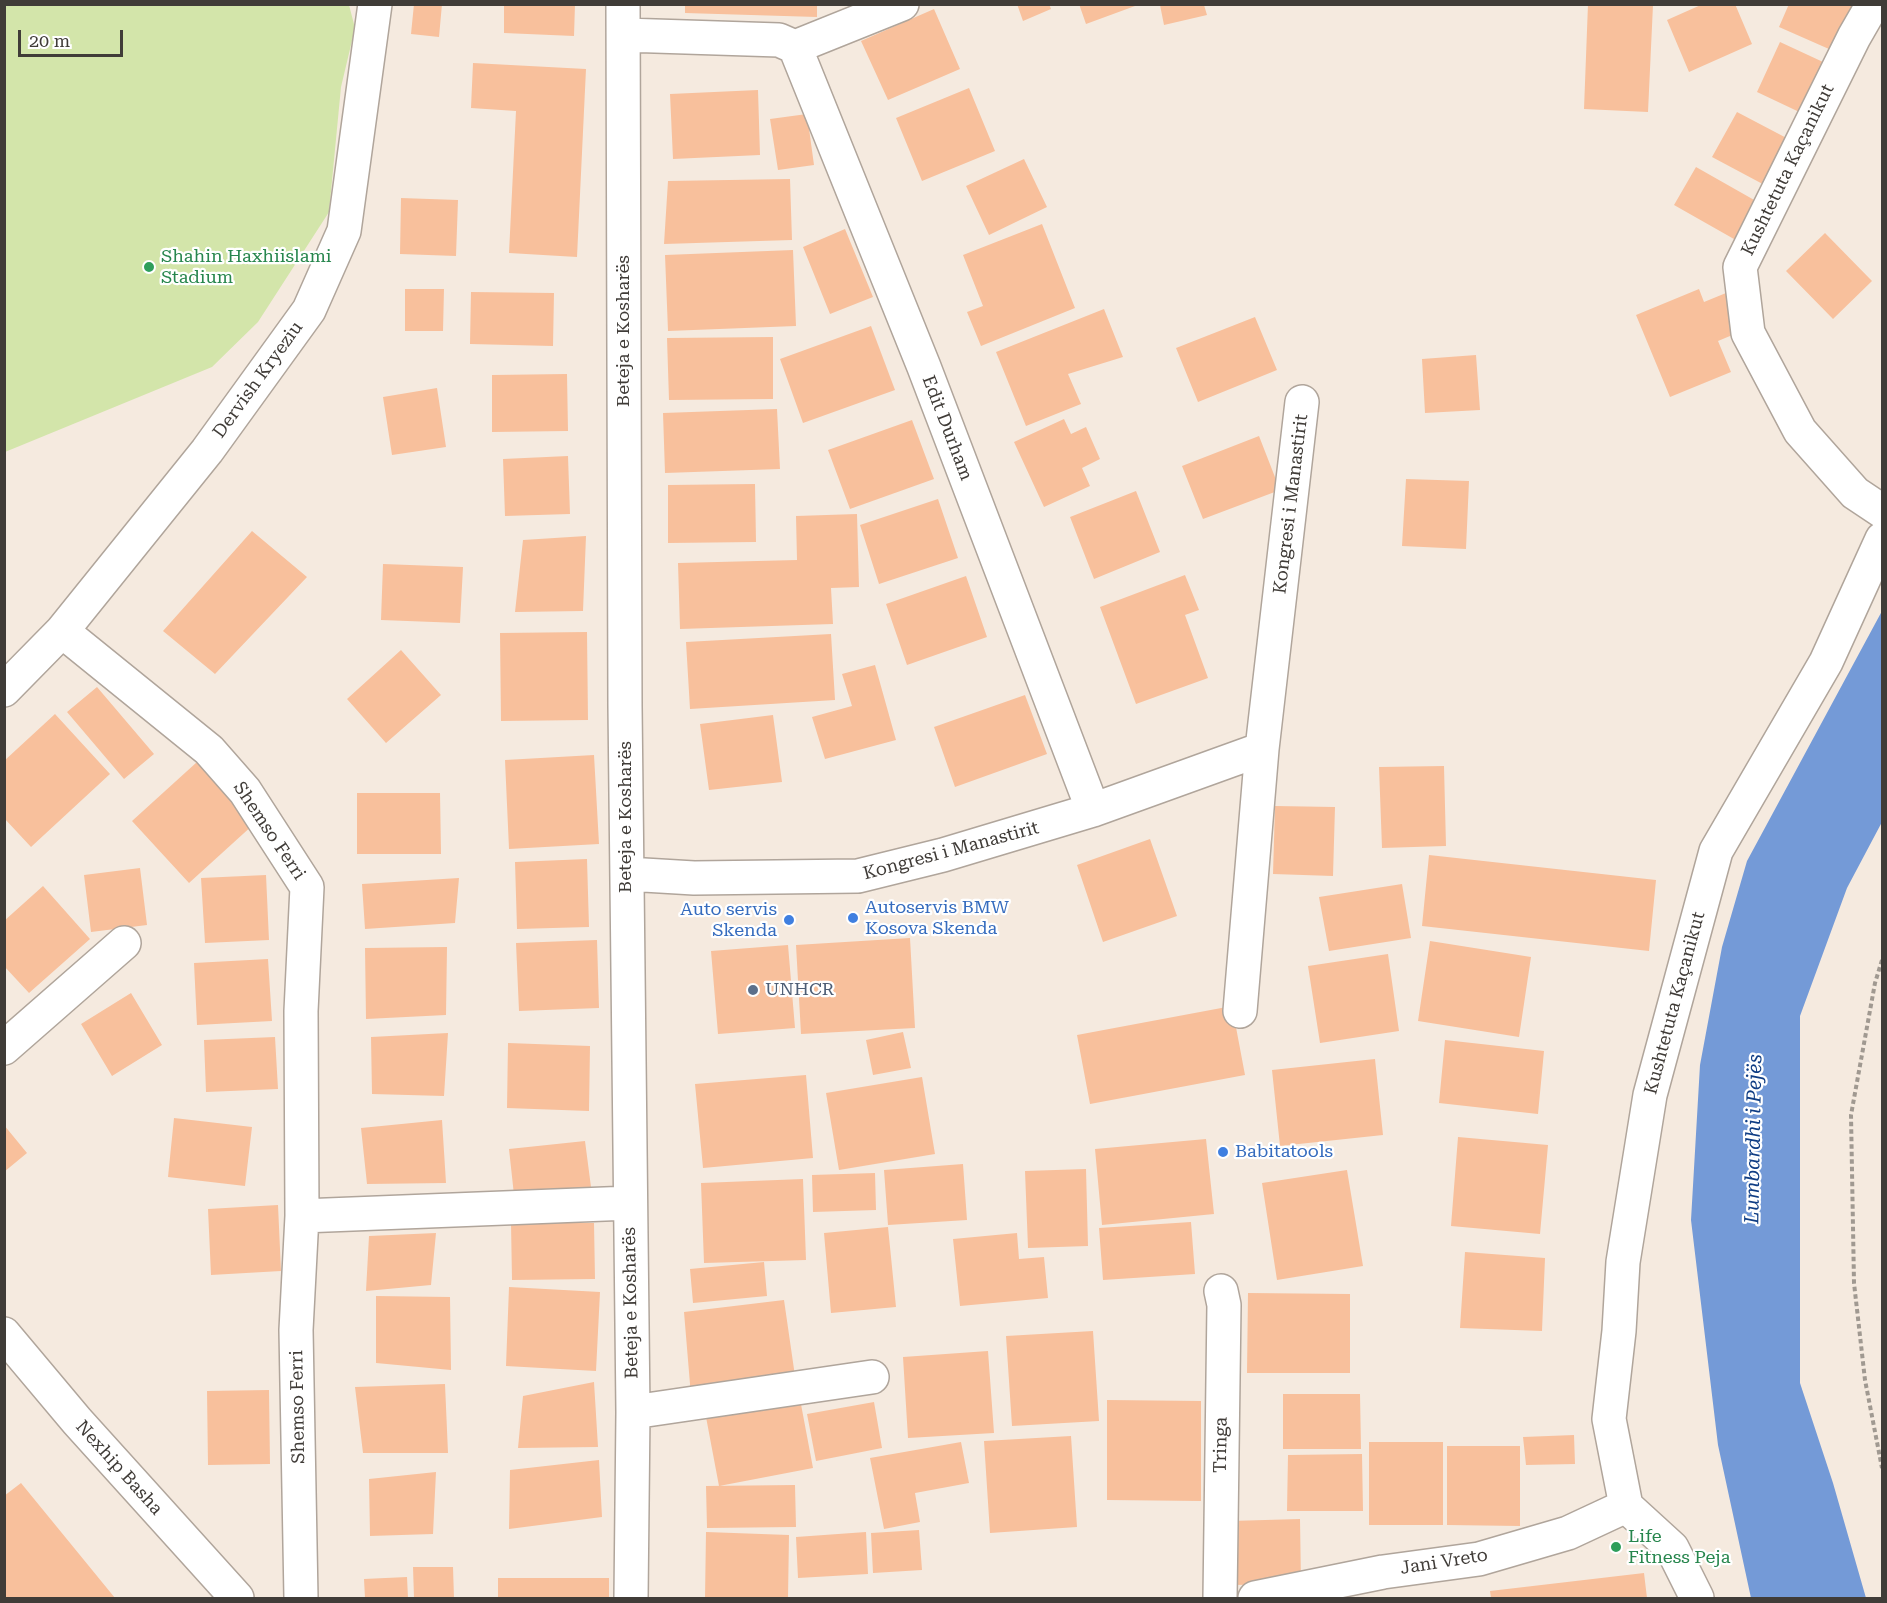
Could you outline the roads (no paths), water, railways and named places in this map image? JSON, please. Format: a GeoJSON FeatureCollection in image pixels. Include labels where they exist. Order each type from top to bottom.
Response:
{"type":"FeatureCollection","features":[{"type":"Feature","properties":{"kind":"street","name":"Dervish Kryeziu"},"geometry":{"type":"LineString","coordinates":[[4,690],[62,631],[207,451],[309,310],[344,231],[375,4]]}},
{"type":"Feature","properties":{"kind":"street"},"geometry":{"type":"LineString","coordinates":[[623,20],[779,40],[795,47],[854,14],[902,4]]}},
{"type":"Feature","properties":{"kind":"street","name":"Kushtetuta Kaçanikut"},"geometry":{"type":"LineString","coordinates":[[1873,4],[1854,36],[1740,267],[1748,333],[1800,431],[1855,494],[1882,511]]}},
{"type":"Feature","properties":{"kind":"street","name":"Beteja e Kosharës"},"geometry":{"type":"LineString","coordinates":[[623,20],[627,874],[633,1412],[631,1599]]}},
{"type":"Feature","properties":{"kind":"street","name":"Edit Durham"},"geometry":{"type":"LineString","coordinates":[[795,47],[924,367],[1093,810]]}},
{"type":"Feature","properties":{"kind":"street","name":"Kongresi i Manastirit"},"geometry":{"type":"LineString","coordinates":[[1240,1011],[1262,749],[1302,402]]}},
{"type":"Feature","properties":{"kind":"street","name":"Kushtetuta Kaçanikut"},"geometry":{"type":"LineString","coordinates":[[1626,1506],[1609,1419],[1619,1330],[1623,1262],[1650,1095],[1716,851],[1826,662],[1882,539]]}},
{"type":"Feature","properties":{"kind":"street","name":"Shemso Ferri"},"geometry":{"type":"LineString","coordinates":[[62,631],[209,750],[245,791],[307,887],[301,1011],[302,1216],[296,1330],[301,1599]]}},
{"type":"Feature","properties":{"kind":"street","name":"Kongresi i Manastirit"},"geometry":{"type":"LineString","coordinates":[[627,874],[694,878],[858,876],[943,855],[1093,810],[1262,749]]}},
{"type":"Feature","properties":{"kind":"street"},"geometry":{"type":"LineString","coordinates":[[4,1048],[124,943]]}},
{"type":"Feature","properties":{"kind":"street"},"geometry":{"type":"LineString","coordinates":[[302,1216],[630,1203]]}},
{"type":"Feature","properties":{"kind":"street","name":"Tringa"},"geometry":{"type":"LineString","coordinates":[[1220,1599],[1224,1305],[1221,1291]]}},
{"type":"Feature","properties":{"kind":"street","name":"Nexhip Basha"},"geometry":{"type":"LineString","coordinates":[[4,1334],[77,1421],[237,1599]]}},
{"type":"Feature","properties":{"kind":"street"},"geometry":{"type":"LineString","coordinates":[[633,1412],[872,1377]]}},
{"type":"Feature","properties":{"kind":"street"},"geometry":{"type":"LineString","coordinates":[[1626,1506],[1672,1548],[1697,1599]]}},
{"type":"Feature","properties":{"kind":"street","name":"Jani Vreto"},"geometry":{"type":"LineString","coordinates":[[1255,1599],[1383,1572],[1479,1559],[1568,1533],[1626,1506]]}},
{"type":"Feature","properties":{"kind":"water","name":"Lumbardhi i Pejës"},"geometry":{"type":"Polygon","coordinates":[[[1882,611],[1882,822],[1847,888],[1800,1016],[1800,1383],[1833,1483],[1866,1598],[1751,1598],[1718,1445],[1691,1220],[1700,1065],[1722,947],[1747,861],[1882,611]]]}},
{"type":"Feature","properties":{"kind":"place","name":"Shahin Haxhiislami Stadium"},"geometry":{"type":"Point","coordinates":[149,267]}},
{"type":"Feature","properties":{"kind":"place","name":"Autoservis BMW Kosova Skenda"},"geometry":{"type":"Point","coordinates":[853,918]}},
{"type":"Feature","properties":{"kind":"place","name":"Auto servis Skenda"},"geometry":{"type":"Point","coordinates":[789,920]}},
{"type":"Feature","properties":{"kind":"place","name":"UNHCR"},"geometry":{"type":"Point","coordinates":[753,990]}},
{"type":"Feature","properties":{"kind":"place","name":"Babitatools"},"geometry":{"type":"Point","coordinates":[1223,1152]}},
{"type":"Feature","properties":{"kind":"place","name":"Life Fitness Peja"},"geometry":{"type":"Point","coordinates":[1616,1547]}}]}
